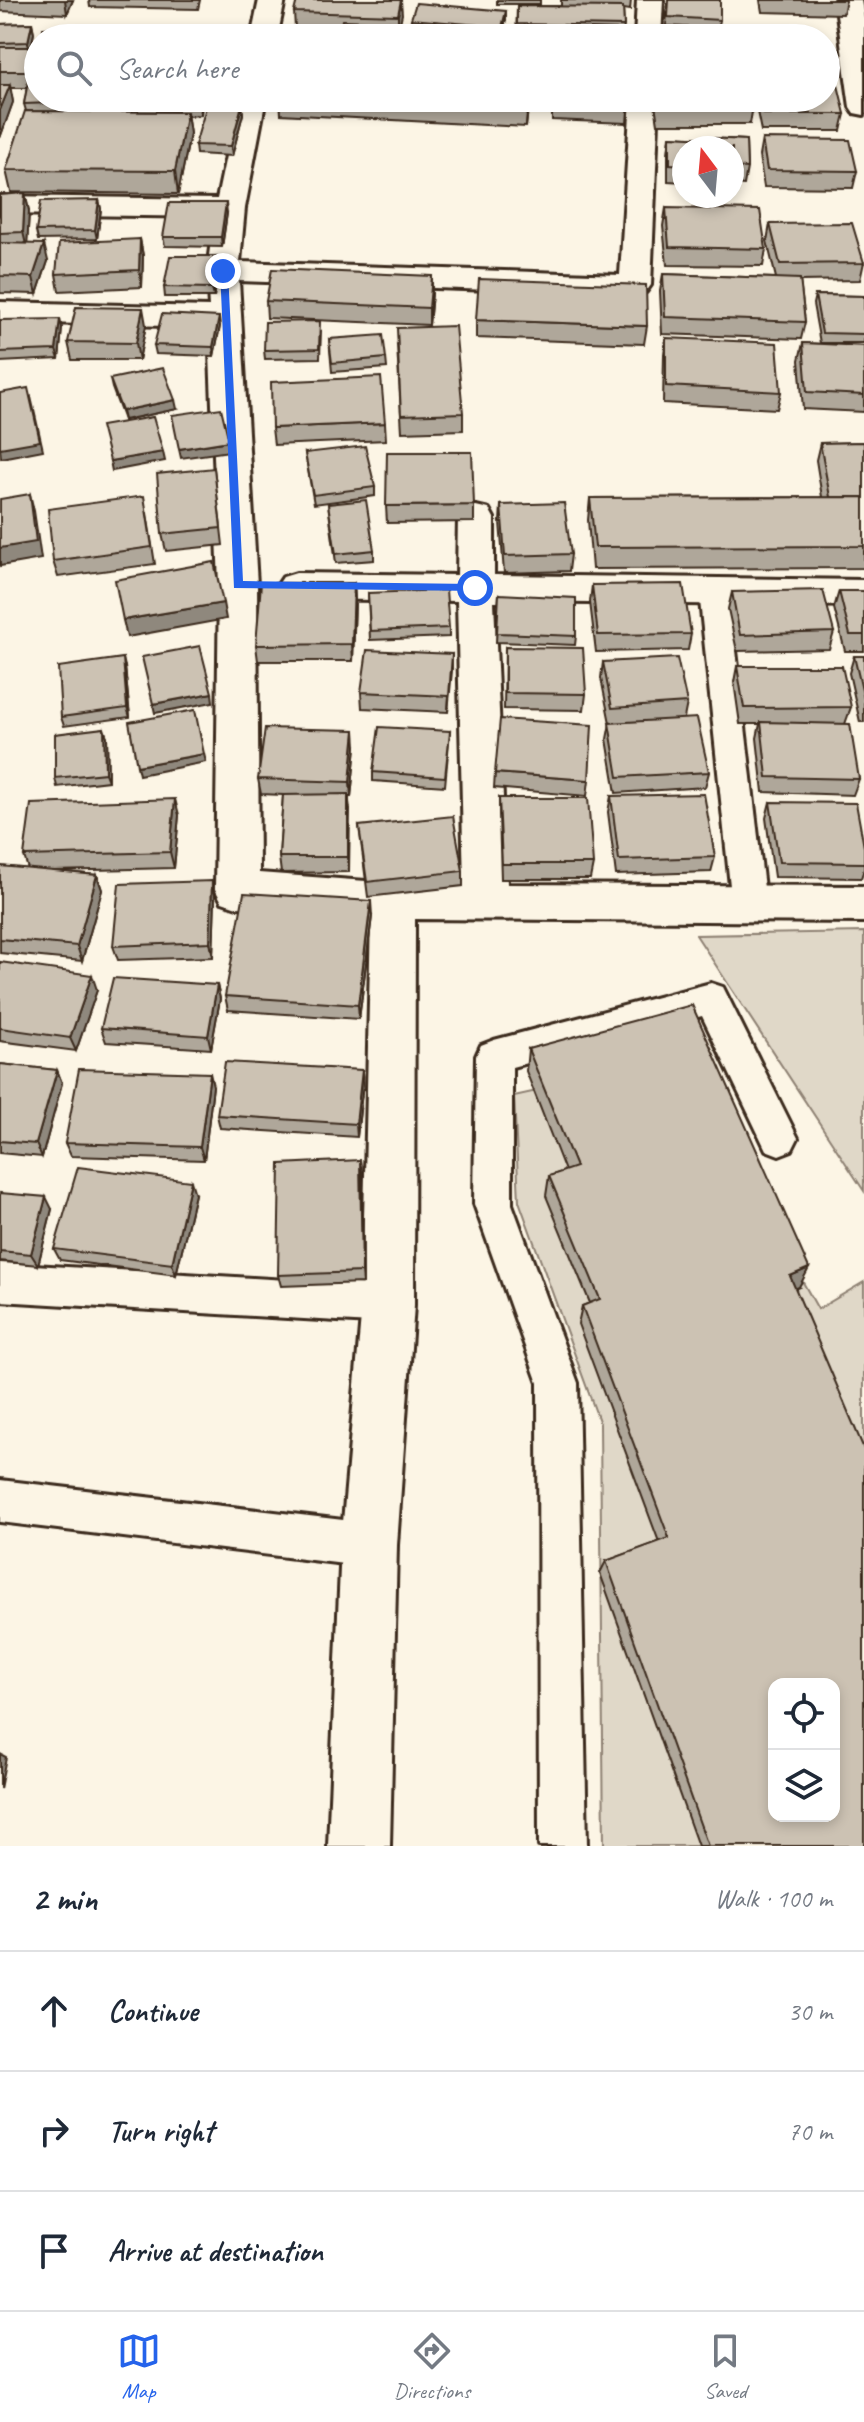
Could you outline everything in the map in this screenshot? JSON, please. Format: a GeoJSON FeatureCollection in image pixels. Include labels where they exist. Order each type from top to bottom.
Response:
{"type":"FeatureCollection","features":[{"type":"Feature","properties":{"kind":"street"},"geometry":{"type":"LineString","coordinates":[[267,24],[272,0]]}},
{"type":"Feature","properties":{"kind":"street"},"geometry":{"type":"LineString","coordinates":[[649,24],[650,0]]}},
{"type":"Feature","properties":{"kind":"street"},"geometry":{"type":"LineString","coordinates":[[848,0],[864,107]]}},
{"type":"Feature","properties":{"kind":"street"},"geometry":{"type":"LineString","coordinates":[[249,112],[230,208],[223,271],[238,585],[237,889],[393,901],[864,904]]}},
{"type":"Feature","properties":{"kind":"street"},"geometry":{"type":"LineString","coordinates":[[223,271],[635,285],[644,112]]}},
{"type":"Feature","properties":{"kind":"street"},"geometry":{"type":"LineString","coordinates":[[0,205],[230,208]]}},
{"type":"Feature","properties":{"kind":"street"},"geometry":{"type":"LineString","coordinates":[[0,312],[226,317]]}},
{"type":"Feature","properties":{"kind":"street"},"geometry":{"type":"LineString","coordinates":[[476,518],[475,588],[486,900]]}},
{"type":"Feature","properties":{"kind":"street"},"geometry":{"type":"LineString","coordinates":[[238,585],[864,593]]}},
{"type":"Feature","properties":{"kind":"street"},"geometry":{"type":"LineString","coordinates":[[359,1846],[369,1545],[388,1305],[393,901]]}},
{"type":"Feature","properties":{"kind":"lane"},"geometry":{"type":"LineString","coordinates":[[714,591],[749,905]]}},
{"type":"Feature","properties":{"kind":"lane"},"geometry":{"type":"LineString","coordinates":[[563,1846],[558,1383],[493,1204],[494,1056],[711,998],[779,1138]]}},
{"type":"Feature","properties":{"kind":"lane"},"geometry":{"type":"LineString","coordinates":[[0,1282],[388,1305]]}},
{"type":"Feature","properties":{"kind":"lane"},"geometry":{"type":"LineString","coordinates":[[0,1501],[369,1545]]}},
{"type":"Feature","properties":{"kind":"shaded area"},"geometry":{"type":"Polygon","coordinates":[[[864,932],[864,1191],[696,935],[864,932]]]}},
{"type":"Feature","properties":{"kind":"shaded area"},"geometry":{"type":"Polygon","coordinates":[[[678,1060],[818,1309],[864,1282],[864,1846],[604,1846],[600,1424],[519,1201],[514,1096],[678,1060]]]}},
{"type":"Feature","properties":{"kind":"building"},"geometry":{"type":"Polygon","coordinates":[[[297,0],[401,0],[398,15],[294,12],[297,0]]]}},
{"type":"Feature","properties":{"kind":"building"},"geometry":{"type":"Polygon","coordinates":[[[669,0],[720,0],[720,20],[668,17],[669,0]]]}},
{"type":"Feature","properties":{"kind":"building"},"geometry":{"type":"Polygon","coordinates":[[[416,3],[506,11],[503,24],[411,19],[416,3]]]}},
{"type":"Feature","properties":{"kind":"building"},"geometry":{"type":"Polygon","coordinates":[[[517,6],[623,7],[624,24],[517,24],[517,6]]]}},
{"type":"Feature","properties":{"kind":"building"},"geometry":{"type":"Polygon","coordinates":[[[342,20],[441,24],[341,24],[342,20]]]}},
{"type":"Feature","properties":{"kind":"building"},"geometry":{"type":"Polygon","coordinates":[[[32,23],[24,24],[24,42],[0,43],[0,24],[32,23]]]}},
{"type":"Feature","properties":{"kind":"building"},"geometry":{"type":"Polygon","coordinates":[[[0,47],[24,47],[24,71],[0,71],[0,47]]]}},
{"type":"Feature","properties":{"kind":"building"},"geometry":{"type":"Polygon","coordinates":[[[0,85],[10,85],[0,110],[0,85]]]}},
{"type":"Feature","properties":{"kind":"building"},"geometry":{"type":"Polygon","coordinates":[[[840,93],[845,114],[764,114],[840,112],[840,93]]]}},
{"type":"Feature","properties":{"kind":"building"},"geometry":{"type":"Polygon","coordinates":[[[25,112],[187,112],[175,171],[6,170],[25,112]]]}},
{"type":"Feature","properties":{"kind":"building"},"geometry":{"type":"Polygon","coordinates":[[[205,112],[240,112],[231,146],[195,145],[205,112]]]}},
{"type":"Feature","properties":{"kind":"building"},"geometry":{"type":"Polygon","coordinates":[[[670,136],[672,164],[670,164],[670,136]]]}},
{"type":"Feature","properties":{"kind":"building"},"geometry":{"type":"Polygon","coordinates":[[[762,139],[850,140],[857,171],[767,170],[762,139]]]}},
{"type":"Feature","properties":{"kind":"building"},"geometry":{"type":"Polygon","coordinates":[[[744,140],[746,140],[747,168],[744,168],[744,140]]]}},
{"type":"Feature","properties":{"kind":"building"},"geometry":{"type":"Polygon","coordinates":[[[25,193],[23,232],[0,233],[0,195],[25,193]]]}},
{"type":"Feature","properties":{"kind":"building"},"geometry":{"type":"Polygon","coordinates":[[[99,200],[95,230],[36,231],[41,201],[99,200]]]}},
{"type":"Feature","properties":{"kind":"building"},"geometry":{"type":"Polygon","coordinates":[[[169,203],[226,203],[221,237],[163,237],[169,203]]]}},
{"type":"Feature","properties":{"kind":"building"},"geometry":{"type":"Polygon","coordinates":[[[666,208],[760,210],[766,249],[669,247],[666,208]]]}},
{"type":"Feature","properties":{"kind":"building"},"geometry":{"type":"Polygon","coordinates":[[[852,223],[864,263],[780,264],[770,224],[852,223]]]}},
{"type":"Feature","properties":{"kind":"building"},"geometry":{"type":"Polygon","coordinates":[[[140,239],[139,270],[56,274],[59,243],[140,239]]]}},
{"type":"Feature","properties":{"kind":"building"},"geometry":{"type":"Polygon","coordinates":[[[0,243],[44,244],[33,277],[0,276],[0,243]]]}},
{"type":"Feature","properties":{"kind":"building"},"geometry":{"type":"Polygon","coordinates":[[[170,256],[217,256],[212,288],[164,287],[170,256]]]}},
{"type":"Feature","properties":{"kind":"building"},"geometry":{"type":"Polygon","coordinates":[[[272,269],[432,276],[429,308],[266,301],[272,269]]]}},
{"type":"Feature","properties":{"kind":"building"},"geometry":{"type":"Polygon","coordinates":[[[663,274],[800,279],[805,322],[665,317],[663,274]]]}},
{"type":"Feature","properties":{"kind":"building"},"geometry":{"type":"Polygon","coordinates":[[[479,279],[646,285],[647,326],[476,320],[479,279]]]}},
{"type":"Feature","properties":{"kind":"building"},"geometry":{"type":"Polygon","coordinates":[[[815,295],[864,296],[864,334],[822,333],[815,295]]]}},
{"type":"Feature","properties":{"kind":"building"},"geometry":{"type":"Polygon","coordinates":[[[76,307],[143,308],[136,343],[68,342],[76,307]]]}},
{"type":"Feature","properties":{"kind":"building"},"geometry":{"type":"Polygon","coordinates":[[[162,314],[219,317],[213,347],[154,345],[162,314]]]}},
{"type":"Feature","properties":{"kind":"building"},"geometry":{"type":"Polygon","coordinates":[[[60,319],[56,350],[0,352],[0,320],[60,319]]]}},
{"type":"Feature","properties":{"kind":"building"},"geometry":{"type":"Polygon","coordinates":[[[320,321],[319,349],[264,350],[265,322],[320,321]]]}},
{"type":"Feature","properties":{"kind":"building"},"geometry":{"type":"Polygon","coordinates":[[[455,326],[463,413],[401,415],[397,328],[455,326]]]}},
{"type":"Feature","properties":{"kind":"building"},"geometry":{"type":"Polygon","coordinates":[[[383,335],[386,358],[332,363],[329,339],[383,335]]]}},
{"type":"Feature","properties":{"kind":"building"},"geometry":{"type":"Polygon","coordinates":[[[666,338],[777,343],[781,392],[666,386],[666,338]]]}},
{"type":"Feature","properties":{"kind":"building"},"geometry":{"type":"Polygon","coordinates":[[[803,343],[864,346],[864,395],[807,392],[803,343]]]}},
{"type":"Feature","properties":{"kind":"building"},"geometry":{"type":"Polygon","coordinates":[[[163,368],[175,400],[122,411],[110,379],[163,368]]]}},
{"type":"Feature","properties":{"kind":"building"},"geometry":{"type":"Polygon","coordinates":[[[381,377],[385,423],[272,428],[271,382],[381,377]]]}},
{"type":"Feature","properties":{"kind":"building"},"geometry":{"type":"Polygon","coordinates":[[[28,388],[40,441],[0,448],[0,393],[28,388]]]}},
{"type":"Feature","properties":{"kind":"building"},"geometry":{"type":"Polygon","coordinates":[[[221,408],[229,441],[179,449],[172,415],[221,408]]]}},
{"type":"Feature","properties":{"kind":"building"},"geometry":{"type":"Polygon","coordinates":[[[153,417],[163,452],[110,461],[101,426],[153,417]]]}},
{"type":"Feature","properties":{"kind":"building"},"geometry":{"type":"Polygon","coordinates":[[[864,442],[864,497],[830,497],[820,443],[864,442]]]}},
{"type":"Feature","properties":{"kind":"building"},"geometry":{"type":"Polygon","coordinates":[[[365,446],[375,487],[313,495],[305,453],[365,446]]]}},
{"type":"Feature","properties":{"kind":"building"},"geometry":{"type":"Polygon","coordinates":[[[387,452],[472,452],[474,505],[386,506],[387,452]]]}},
{"type":"Feature","properties":{"kind":"building"},"geometry":{"type":"Polygon","coordinates":[[[214,468],[221,528],[162,534],[157,474],[214,468]]]}},
{"type":"Feature","properties":{"kind":"building"},"geometry":{"type":"Polygon","coordinates":[[[30,494],[36,542],[0,548],[0,499],[30,494]]]}},
{"type":"Feature","properties":{"kind":"building"},"geometry":{"type":"Polygon","coordinates":[[[144,496],[152,547],[53,561],[48,509],[144,496]]]}},
{"type":"Feature","properties":{"kind":"building"},"geometry":{"type":"Polygon","coordinates":[[[864,497],[864,546],[595,547],[590,498],[864,497]]]}},
{"type":"Feature","properties":{"kind":"building"},"geometry":{"type":"Polygon","coordinates":[[[366,500],[374,550],[336,554],[328,504],[366,500]]]}},
{"type":"Feature","properties":{"kind":"building"},"geometry":{"type":"Polygon","coordinates":[[[564,503],[571,554],[505,556],[501,505],[564,503]]]}},
{"type":"Feature","properties":{"kind":"building"},"geometry":{"type":"Polygon","coordinates":[[[214,562],[223,603],[123,620],[115,580],[214,562]]]}},
{"type":"Feature","properties":{"kind":"building"},"geometry":{"type":"Polygon","coordinates":[[[261,583],[354,583],[352,644],[256,645],[261,583]]]}},
{"type":"Feature","properties":{"kind":"building"},"geometry":{"type":"Polygon","coordinates":[[[683,584],[691,634],[598,635],[592,585],[683,584]]]}},
{"type":"Feature","properties":{"kind":"building"},"geometry":{"type":"Polygon","coordinates":[[[446,590],[449,628],[370,631],[368,593],[446,590]]]}},
{"type":"Feature","properties":{"kind":"building"},"geometry":{"type":"Polygon","coordinates":[[[823,590],[834,632],[740,635],[732,592],[823,590]]]}},
{"type":"Feature","properties":{"kind":"building"},"geometry":{"type":"Polygon","coordinates":[[[839,591],[864,591],[864,635],[850,635],[839,591]]]}},
{"type":"Feature","properties":{"kind":"building"},"geometry":{"type":"Polygon","coordinates":[[[499,594],[576,598],[576,636],[497,633],[499,594]]]}},
{"type":"Feature","properties":{"kind":"building"},"geometry":{"type":"Polygon","coordinates":[[[200,646],[212,693],[153,704],[142,657],[200,646]]]}},
{"type":"Feature","properties":{"kind":"building"},"geometry":{"type":"Polygon","coordinates":[[[505,647],[583,648],[586,694],[505,693],[505,647]]]}},
{"type":"Feature","properties":{"kind":"building"},"geometry":{"type":"Polygon","coordinates":[[[367,650],[452,654],[449,696],[361,692],[367,650]]]}},
{"type":"Feature","properties":{"kind":"building"},"geometry":{"type":"Polygon","coordinates":[[[854,656],[864,656],[864,699],[854,656]]]}},
{"type":"Feature","properties":{"kind":"building"},"geometry":{"type":"Polygon","coordinates":[[[123,658],[127,708],[61,717],[58,667],[123,658]]]}},
{"type":"Feature","properties":{"kind":"building"},"geometry":{"type":"Polygon","coordinates":[[[677,658],[687,703],[612,708],[603,662],[677,658]]]}},
{"type":"Feature","properties":{"kind":"building"},"geometry":{"type":"Polygon","coordinates":[[[737,666],[842,666],[851,707],[744,708],[737,666]]]}},
{"type":"Feature","properties":{"kind":"building"},"geometry":{"type":"Polygon","coordinates":[[[195,710],[204,754],[137,766],[129,722],[195,710]]]}},
{"type":"Feature","properties":{"kind":"building"},"geometry":{"type":"Polygon","coordinates":[[[697,718],[709,772],[618,777],[609,723],[697,718]]]}},
{"type":"Feature","properties":{"kind":"building"},"geometry":{"type":"Polygon","coordinates":[[[500,719],[592,725],[589,780],[495,773],[500,719]]]}},
{"type":"Feature","properties":{"kind":"building"},"geometry":{"type":"Polygon","coordinates":[[[761,722],[850,724],[859,779],[767,777],[761,722]]]}},
{"type":"Feature","properties":{"kind":"building"},"geometry":{"type":"Polygon","coordinates":[[[379,727],[450,731],[445,777],[373,772],[379,727]]]}},
{"type":"Feature","properties":{"kind":"building"},"geometry":{"type":"Polygon","coordinates":[[[104,728],[105,773],[55,778],[55,734],[104,728]]]}},
{"type":"Feature","properties":{"kind":"building"},"geometry":{"type":"Polygon","coordinates":[[[265,728],[355,730],[350,782],[258,779],[265,728]]]}},
{"type":"Feature","properties":{"kind":"building"},"geometry":{"type":"Polygon","coordinates":[[[348,794],[348,857],[279,857],[283,795],[348,794]]]}},
{"type":"Feature","properties":{"kind":"building"},"geometry":{"type":"Polygon","coordinates":[[[704,794],[715,857],[619,860],[611,796],[704,794]]]}},
{"type":"Feature","properties":{"kind":"building"},"geometry":{"type":"Polygon","coordinates":[[[499,798],[588,798],[593,864],[502,864],[499,798]]]}},
{"type":"Feature","properties":{"kind":"building"},"geometry":{"type":"Polygon","coordinates":[[[175,799],[170,852],[24,856],[31,804],[175,799]]]}},
{"type":"Feature","properties":{"kind":"building"},"geometry":{"type":"Polygon","coordinates":[[[770,802],[856,803],[864,863],[779,862],[770,802]]]}},
{"type":"Feature","properties":{"kind":"building"},"geometry":{"type":"Polygon","coordinates":[[[453,816],[463,871],[367,882],[359,826],[453,816]]]}},
{"type":"Feature","properties":{"kind":"building"},"geometry":{"type":"Polygon","coordinates":[[[0,866],[97,875],[77,946],[0,939],[0,866]]]}},
{"type":"Feature","properties":{"kind":"building"},"geometry":{"type":"Polygon","coordinates":[[[212,881],[210,942],[113,946],[119,884],[212,881]]]}},
{"type":"Feature","properties":{"kind":"building"},"geometry":{"type":"Polygon","coordinates":[[[244,893],[371,901],[358,1005],[225,996],[244,893]]]}},
{"type":"Feature","properties":{"kind":"building"},"geometry":{"type":"Polygon","coordinates":[[[0,962],[92,975],[70,1038],[0,1028],[0,962]]]}},
{"type":"Feature","properties":{"kind":"building"},"geometry":{"type":"Polygon","coordinates":[[[113,978],[217,985],[208,1036],[101,1028],[113,978]]]}},
{"type":"Feature","properties":{"kind":"building"},"geometry":{"type":"Polygon","coordinates":[[[692,1005],[809,1268],[790,1276],[864,1449],[864,1846],[708,1846],[606,1561],[669,1538],[582,1306],[600,1299],[549,1176],[576,1167],[528,1049],[692,1005]]]}},
{"type":"Feature","properties":{"kind":"building"},"geometry":{"type":"Polygon","coordinates":[[[225,1062],[362,1070],[356,1124],[217,1115],[225,1062]]]}},
{"type":"Feature","properties":{"kind":"building"},"geometry":{"type":"Polygon","coordinates":[[[0,1064],[57,1070],[36,1144],[0,1141],[0,1064]]]}},
{"type":"Feature","properties":{"kind":"building"},"geometry":{"type":"Polygon","coordinates":[[[79,1069],[210,1073],[200,1147],[65,1143],[79,1069]]]}},
{"type":"Feature","properties":{"kind":"building"},"geometry":{"type":"Polygon","coordinates":[[[360,1160],[362,1272],[278,1275],[280,1164],[360,1160]]]}},
{"type":"Feature","properties":{"kind":"building"},"geometry":{"type":"Polygon","coordinates":[[[78,1167],[191,1181],[172,1264],[54,1249],[78,1167]]]}},
{"type":"Feature","properties":{"kind":"building"},"geometry":{"type":"Polygon","coordinates":[[[0,1193],[46,1197],[31,1254],[0,1251],[0,1193]]]}},
{"type":"Feature","properties":{"kind":"route"},"geometry":{"type":"LineString","coordinates":[[223,271],[238,585],[475,588]]}}]}
